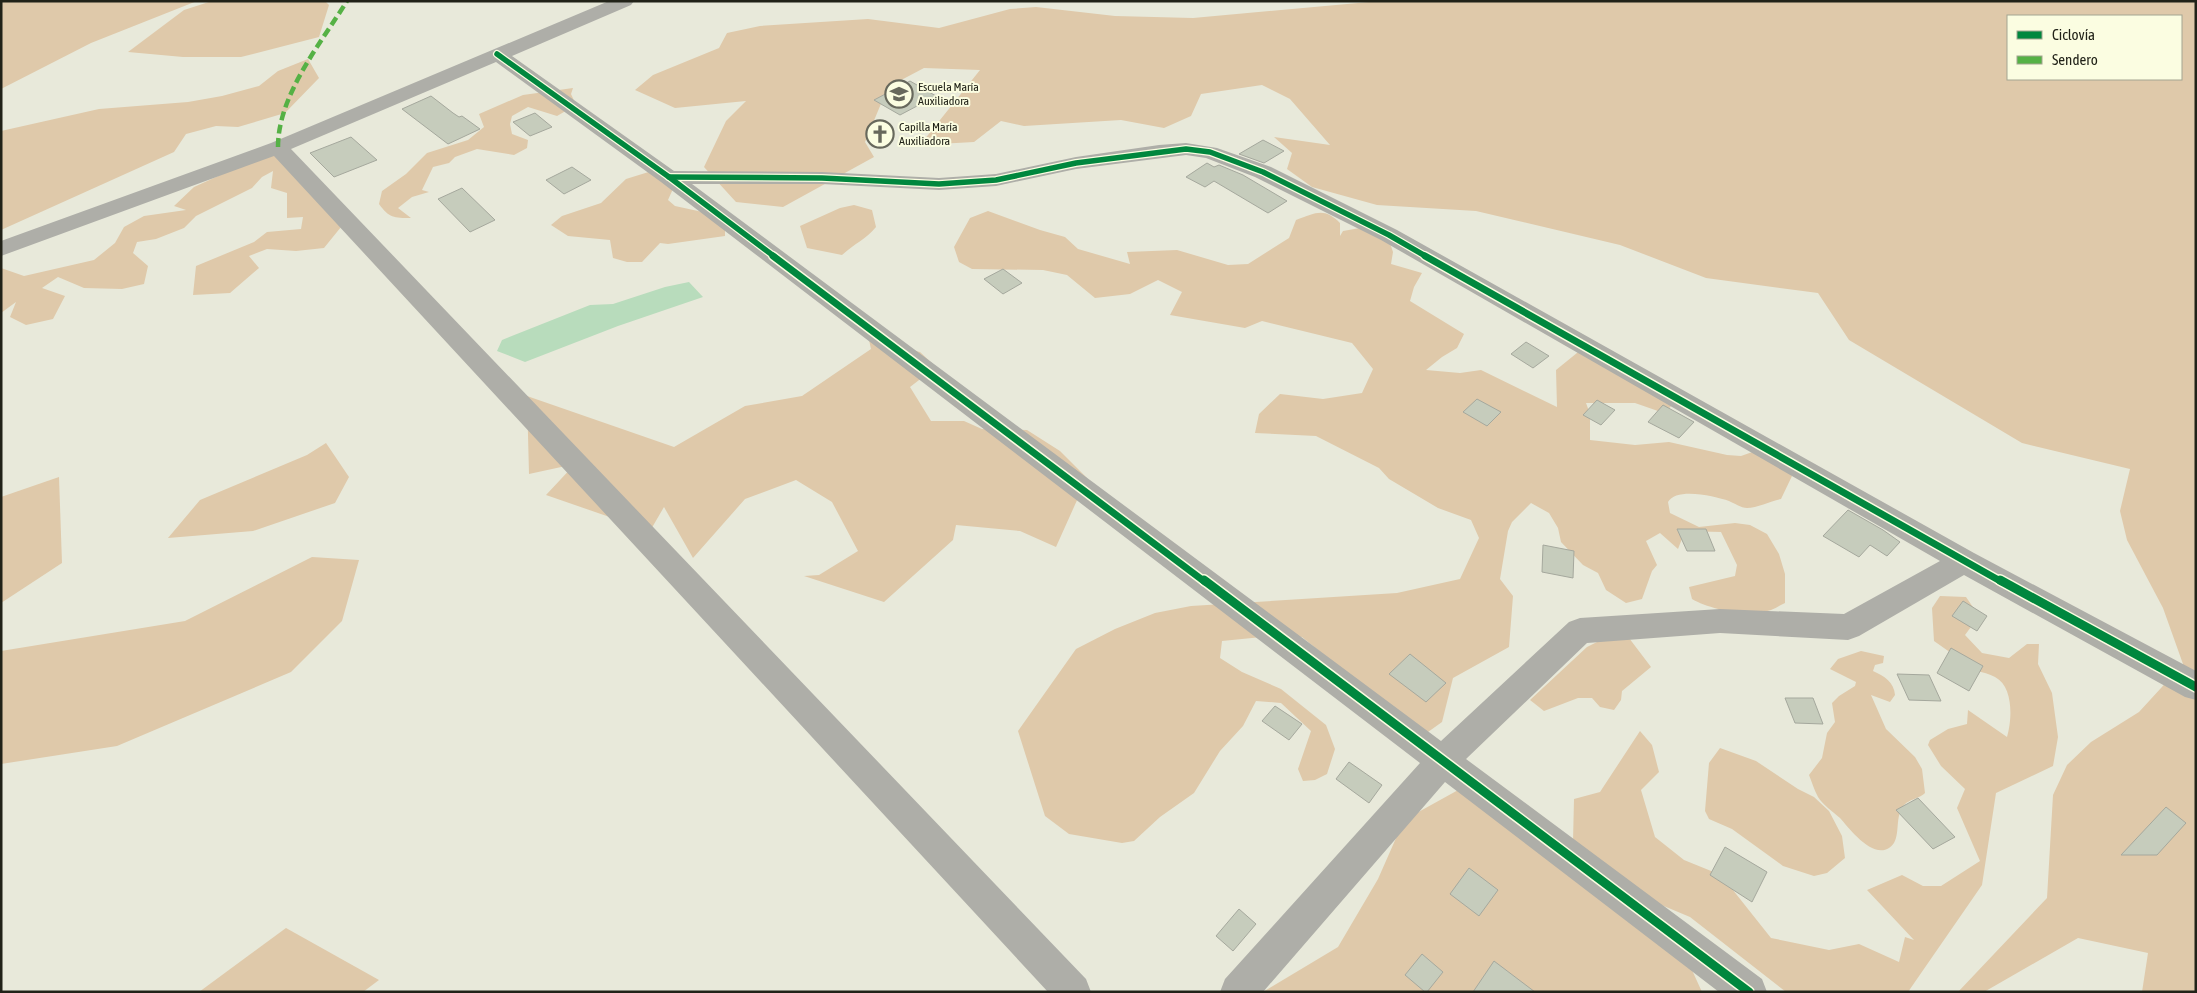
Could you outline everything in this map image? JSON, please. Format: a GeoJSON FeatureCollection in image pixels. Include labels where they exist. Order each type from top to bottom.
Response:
{"type":"FeatureCollection","features":[{"type":"Feature","properties":{"kind":"street"},"geometry":{"type":"LineString","coordinates":[[1,249],[278,147],[625,1]]}},
{"type":"Feature","properties":{"kind":"street"},"geometry":{"type":"LineString","coordinates":[[497,54],[669,177],[1749,992]]}},
{"type":"Feature","properties":{"kind":"street"},"geometry":{"type":"LineString","coordinates":[[278,147],[1073,992]]}},
{"type":"Feature","properties":{"kind":"street"},"geometry":{"type":"LineString","coordinates":[[669,177],[822,178],[939,184],[996,180],[1076,163],[1159,151],[1186,149],[1210,152],[1264,172],[1389,235],[1964,561],[2196,687]]}},
{"type":"Feature","properties":{"kind":"street"},"geometry":{"type":"LineString","coordinates":[[1238,992],[1442,761],[1580,631],[1720,622],[1848,627],[1964,561]]}},
{"type":"Feature","properties":{"kind":"shaded area"},"geometry":{"type":"Polygon","coordinates":[[[1,1],[197,1],[91,43],[1,89],[1,1]]]}},
{"type":"Feature","properties":{"kind":"shaded area"},"geometry":{"type":"Polygon","coordinates":[[[212,1],[325,1],[329,5],[319,37],[241,57],[183,57],[128,52],[184,10],[212,1]]]}},
{"type":"Feature","properties":{"kind":"shaded area"},"geometry":{"type":"Polygon","coordinates":[[[1380,1],[2196,1],[2196,992],[2142,992],[2148,953],[2078,938],[1984,992],[1958,992],[2047,898],[2053,795],[2067,765],[2091,742],[2139,712],[2183,664],[2163,608],[2127,540],[2120,511],[2130,469],[2022,443],[1849,340],[1818,293],[1706,278],[1620,245],[1476,211],[1377,205],[1312,187],[1287,169],[1292,153],[1274,137],[1330,145],[1290,99],[1262,85],[1201,94],[1191,116],[1164,128],[1121,120],[1024,126],[1001,121],[974,142],[920,145],[980,70],[924,68],[888,87],[865,142],[874,157],[783,207],[736,202],[704,167],[726,121],[746,101],[675,108],[635,90],[653,75],[719,48],[727,33],[760,26],[868,19],[939,28],[1010,9],[1036,7],[1115,16],[1193,18],[1380,1]]]}},
{"type":"Feature","properties":{"kind":"shaded area"},"geometry":{"type":"Polygon","coordinates":[[[308,59],[319,78],[285,113],[238,127],[216,126],[186,134],[174,152],[1,230],[1,131],[99,109],[188,102],[222,96],[259,86],[278,71],[308,59]]]}},
{"type":"Feature","properties":{"kind":"shaded area"},"geometry":{"type":"Polygon","coordinates":[[[573,88],[571,94],[576,105],[557,116],[528,107],[512,116],[510,124],[512,134],[528,140],[527,148],[514,155],[477,149],[455,157],[449,163],[433,167],[422,190],[429,192],[412,197],[398,208],[411,218],[389,215],[379,204],[382,191],[406,174],[427,153],[468,140],[484,127],[479,114],[523,95],[573,88]]]}},
{"type":"Feature","properties":{"kind":"shaded area"},"geometry":{"type":"Polygon","coordinates":[[[276,145],[341,227],[324,248],[296,251],[267,249],[249,256],[259,268],[230,293],[193,295],[196,266],[254,242],[267,232],[301,229],[303,217],[287,218],[287,193],[271,188],[273,171],[262,177],[252,188],[196,216],[184,228],[156,239],[137,242],[133,253],[148,266],[144,284],[122,289],[84,288],[58,277],[42,288],[65,296],[53,319],[26,325],[10,317],[16,302],[1,313],[1,268],[24,276],[94,260],[115,243],[124,227],[144,216],[186,210],[174,206],[194,187],[227,172],[276,145]]]}},
{"type":"Feature","properties":{"kind":"shaded area"},"geometry":{"type":"Polygon","coordinates":[[[655,170],[676,182],[668,200],[675,206],[721,216],[725,226],[725,236],[668,244],[660,243],[642,262],[627,262],[613,258],[610,240],[568,236],[551,225],[562,216],[601,203],[626,179],[655,170]]]}},
{"type":"Feature","properties":{"kind":"shaded area"},"geometry":{"type":"Polygon","coordinates":[[[854,205],[872,210],[876,227],[868,235],[842,255],[807,248],[800,226],[840,208],[854,205]]]}},
{"type":"Feature","properties":{"kind":"shaded area"},"geometry":{"type":"Polygon","coordinates":[[[988,211],[1065,237],[1078,249],[1130,264],[1127,252],[1177,250],[1228,265],[1248,264],[1289,238],[1296,220],[1320,213],[1329,215],[1340,223],[1340,236],[1343,231],[1360,228],[1389,240],[1393,252],[1391,264],[1422,273],[1414,287],[1410,301],[1464,334],[1457,348],[1426,370],[1460,373],[1481,370],[1557,407],[1556,370],[1588,344],[1676,400],[1667,411],[1658,411],[1635,403],[1586,403],[1590,414],[1590,440],[1635,445],[1669,442],[1727,455],[1741,456],[1775,444],[1792,476],[1781,499],[1747,508],[1723,499],[1696,494],[1672,497],[1668,502],[1670,513],[1699,527],[1735,523],[1750,525],[1767,534],[1779,554],[1785,574],[1785,603],[1771,610],[1752,613],[1719,609],[1692,599],[1689,587],[1735,576],[1737,565],[1721,532],[1685,531],[1678,549],[1660,533],[1646,541],[1657,565],[1652,571],[1642,599],[1626,603],[1606,590],[1598,573],[1583,565],[1561,542],[1558,528],[1549,513],[1531,503],[1512,522],[1508,531],[1500,579],[1513,596],[1509,647],[1453,678],[1442,722],[1414,742],[1329,659],[1302,637],[1281,635],[1222,641],[1220,658],[1242,672],[1281,689],[1326,725],[1335,749],[1327,774],[1315,780],[1303,781],[1298,769],[1311,731],[1281,703],[1256,701],[1243,726],[1220,751],[1194,793],[1160,817],[1134,841],[1122,843],[1069,834],[1045,816],[1018,731],[1076,649],[1115,629],[1155,613],[1191,606],[1397,593],[1460,579],[1479,538],[1471,520],[1438,508],[1389,479],[1379,468],[1316,436],[1255,433],[1259,414],[1280,394],[1323,399],[1362,393],[1373,369],[1352,343],[1262,321],[1245,328],[1170,315],[1182,292],[1158,280],[1130,294],[1095,298],[1067,275],[1043,270],[972,269],[959,262],[954,247],[970,218],[988,211]]]}},
{"type":"Feature","properties":{"kind":"shaded area"},"geometry":{"type":"Polygon","coordinates":[[[689,282],[703,297],[618,326],[525,362],[497,351],[502,340],[590,305],[613,304],[665,287],[689,282]]]}},
{"type":"Feature","properties":{"kind":"shaded area"},"geometry":{"type":"Polygon","coordinates":[[[869,340],[920,352],[936,367],[910,387],[931,421],[964,421],[982,429],[1027,430],[1060,451],[1087,478],[1056,547],[1020,531],[956,525],[953,540],[884,602],[804,576],[819,575],[858,551],[832,502],[796,480],[745,499],[693,558],[664,507],[650,531],[546,495],[575,464],[529,474],[527,396],[674,447],[745,406],[802,396],[871,349],[869,340]]]}},
{"type":"Feature","properties":{"kind":"shaded area"},"geometry":{"type":"Polygon","coordinates":[[[326,443],[349,477],[335,503],[253,531],[168,538],[200,500],[307,455],[326,443]]]}},
{"type":"Feature","properties":{"kind":"shaded area"},"geometry":{"type":"Polygon","coordinates":[[[59,477],[62,563],[1,603],[1,497],[59,477]]]}},
{"type":"Feature","properties":{"kind":"shaded area"},"geometry":{"type":"Polygon","coordinates":[[[312,557],[359,560],[342,621],[291,672],[117,746],[1,764],[1,651],[185,621],[312,557]]]}},
{"type":"Feature","properties":{"kind":"shaded area"},"geometry":{"type":"Polygon","coordinates":[[[1940,596],[1966,597],[1979,616],[1965,635],[1982,653],[2009,658],[2027,644],[2039,644],[2038,664],[2052,693],[2058,737],[2053,766],[1996,793],[1982,885],[1908,992],[1786,992],[1690,917],[1590,875],[1686,957],[1702,992],[1263,992],[1338,947],[1378,879],[1404,820],[1469,784],[1573,842],[1574,799],[1600,792],[1640,731],[1652,745],[1659,772],[1641,790],[1655,837],[1684,860],[1721,875],[1771,938],[1829,950],[1859,944],[1899,962],[1905,937],[1914,940],[1867,890],[1902,875],[1923,886],[1941,886],[1980,861],[1957,808],[1965,789],[1941,766],[1928,745],[1930,740],[1948,729],[1967,724],[1968,710],[2007,737],[2010,722],[2010,704],[2006,688],[2001,682],[1986,673],[1957,667],[1961,660],[1934,641],[1932,608],[1940,596]]]}},
{"type":"Feature","properties":{"kind":"shaded area"},"geometry":{"type":"Polygon","coordinates":[[[1607,637],[1629,638],[1651,667],[1622,691],[1621,700],[1614,710],[1600,707],[1592,698],[1578,698],[1544,711],[1530,700],[1587,647],[1607,637]]]}},
{"type":"Feature","properties":{"kind":"shaded area"},"geometry":{"type":"Polygon","coordinates":[[[1861,651],[1884,656],[1883,663],[1875,665],[1873,671],[1888,680],[1893,686],[1895,695],[1890,702],[1871,695],[1886,729],[1915,757],[1922,769],[1925,793],[1903,806],[1899,815],[1895,841],[1889,848],[1882,850],[1868,846],[1861,841],[1823,803],[1818,797],[1809,775],[1822,758],[1827,733],[1835,722],[1832,703],[1855,686],[1856,682],[1830,669],[1838,659],[1861,651]]]}},
{"type":"Feature","properties":{"kind":"shaded area"},"geometry":{"type":"Polygon","coordinates":[[[1720,748],[1756,761],[1798,789],[1814,797],[1829,811],[1842,836],[1845,858],[1827,873],[1814,876],[1783,866],[1732,829],[1709,819],[1705,811],[1709,763],[1720,748]]]}},
{"type":"Feature","properties":{"kind":"shaded area"},"geometry":{"type":"Polygon","coordinates":[[[286,928],[379,980],[363,992],[199,992],[286,928]]]}},
{"type":"Feature","properties":{"kind":"building"},"geometry":{"type":"Polygon","coordinates":[[[910,81],[936,96],[900,115],[874,100],[910,81]]]}},
{"type":"Feature","properties":{"kind":"building"},"geometry":{"type":"Polygon","coordinates":[[[431,96],[453,113],[459,117],[462,116],[480,129],[448,144],[402,109],[431,96]]]}},
{"type":"Feature","properties":{"kind":"building"},"geometry":{"type":"Polygon","coordinates":[[[535,113],[552,127],[530,136],[513,122],[535,113]]]}},
{"type":"Feature","properties":{"kind":"building"},"geometry":{"type":"Polygon","coordinates":[[[351,137],[377,160],[334,177],[310,153],[351,137]]]}},
{"type":"Feature","properties":{"kind":"building"},"geometry":{"type":"Polygon","coordinates":[[[1263,140],[1284,151],[1264,163],[1239,154],[1263,140]]]}},
{"type":"Feature","properties":{"kind":"building"},"geometry":{"type":"Polygon","coordinates":[[[1207,163],[1214,167],[1219,165],[1243,175],[1287,201],[1268,213],[1214,181],[1205,187],[1186,177],[1207,163]]]}},
{"type":"Feature","properties":{"kind":"building"},"geometry":{"type":"Polygon","coordinates":[[[572,167],[591,180],[564,194],[546,180],[572,167]]]}},
{"type":"Feature","properties":{"kind":"building"},"geometry":{"type":"Polygon","coordinates":[[[462,188],[495,220],[470,232],[438,199],[462,188]]]}},
{"type":"Feature","properties":{"kind":"building"},"geometry":{"type":"Polygon","coordinates":[[[1003,269],[1022,283],[1003,294],[984,279],[1003,269]]]}},
{"type":"Feature","properties":{"kind":"building"},"geometry":{"type":"Polygon","coordinates":[[[1526,342],[1549,356],[1533,368],[1511,354],[1526,342]]]}},
{"type":"Feature","properties":{"kind":"building"},"geometry":{"type":"Polygon","coordinates":[[[1477,399],[1501,412],[1487,426],[1463,412],[1477,399]]]}},
{"type":"Feature","properties":{"kind":"building"},"geometry":{"type":"Polygon","coordinates":[[[1597,400],[1615,410],[1601,425],[1583,415],[1597,400]]]}},
{"type":"Feature","properties":{"kind":"building"},"geometry":{"type":"Polygon","coordinates":[[[1663,405],[1694,422],[1679,438],[1648,422],[1663,405]]]}},
{"type":"Feature","properties":{"kind":"building"},"geometry":{"type":"Polygon","coordinates":[[[1848,510],[1900,542],[1887,556],[1870,545],[1859,557],[1823,536],[1848,510]]]}},
{"type":"Feature","properties":{"kind":"building"},"geometry":{"type":"Polygon","coordinates":[[[1677,529],[1706,529],[1715,551],[1687,551],[1677,529]]]}},
{"type":"Feature","properties":{"kind":"building"},"geometry":{"type":"Polygon","coordinates":[[[1543,545],[1574,551],[1573,578],[1542,572],[1543,545]]]}},
{"type":"Feature","properties":{"kind":"building"},"geometry":{"type":"Polygon","coordinates":[[[1963,601],[1987,616],[1977,631],[1952,616],[1963,601]]]}},
{"type":"Feature","properties":{"kind":"building"},"geometry":{"type":"Polygon","coordinates":[[[1951,648],[1983,666],[1969,691],[1937,673],[1951,648]]]}},
{"type":"Feature","properties":{"kind":"building"},"geometry":{"type":"Polygon","coordinates":[[[1410,654],[1446,683],[1426,702],[1389,674],[1410,654]]]}},
{"type":"Feature","properties":{"kind":"building"},"geometry":{"type":"Polygon","coordinates":[[[1897,674],[1929,675],[1941,701],[1909,700],[1897,674]]]}},
{"type":"Feature","properties":{"kind":"building"},"geometry":{"type":"Polygon","coordinates":[[[1785,698],[1813,698],[1823,724],[1795,723],[1785,698]]]}},
{"type":"Feature","properties":{"kind":"building"},"geometry":{"type":"Polygon","coordinates":[[[1275,706],[1302,724],[1289,740],[1262,721],[1275,706]]]}},
{"type":"Feature","properties":{"kind":"building"},"geometry":{"type":"Polygon","coordinates":[[[1349,762],[1382,785],[1369,803],[1336,779],[1349,762]]]}},
{"type":"Feature","properties":{"kind":"building"},"geometry":{"type":"Polygon","coordinates":[[[1918,798],[1955,837],[1933,849],[1896,810],[1918,798]]]}},
{"type":"Feature","properties":{"kind":"building"},"geometry":{"type":"Polygon","coordinates":[[[2166,807],[2186,823],[2157,855],[2121,855],[2166,807]]]}},
{"type":"Feature","properties":{"kind":"building"},"geometry":{"type":"Polygon","coordinates":[[[1725,847],[1767,872],[1752,902],[1710,875],[1725,847]]]}},
{"type":"Feature","properties":{"kind":"building"},"geometry":{"type":"Polygon","coordinates":[[[1469,868],[1498,890],[1479,916],[1450,894],[1469,868]]]}},
{"type":"Feature","properties":{"kind":"building"},"geometry":{"type":"Polygon","coordinates":[[[1239,909],[1256,924],[1233,951],[1216,936],[1239,909]]]}},
{"type":"Feature","properties":{"kind":"building"},"geometry":{"type":"Polygon","coordinates":[[[1422,954],[1443,972],[1427,992],[1405,975],[1422,954]]]}},
{"type":"Feature","properties":{"kind":"building"},"geometry":{"type":"Polygon","coordinates":[[[1494,961],[1535,992],[1473,992],[1494,961]]]}},
{"type":"Feature","properties":{"kind":"marked path"},"geometry":{"type":"LineString","coordinates":[[278,147],[278,132],[291,93],[302,72],[347,1]]}},
{"type":"Feature","properties":{"kind":"cycle path"},"geometry":{"type":"LineString","coordinates":[[497,54],[669,177],[1749,992]]}},
{"type":"Feature","properties":{"kind":"cycle path"},"geometry":{"type":"LineString","coordinates":[[669,177],[822,178],[939,184],[996,180],[1076,163],[1159,151],[1186,149],[1210,152],[1263,172],[1389,235],[1964,561],[2196,687]]}},
{"type":"Feature","properties":{"kind":"place","name":"Escuela María Auxiliadora"},"geometry":{"type":"Point","coordinates":[899,94]}},
{"type":"Feature","properties":{"kind":"place","name":"Capilla María Auxiliadora"},"geometry":{"type":"Point","coordinates":[880,134]}}]}
